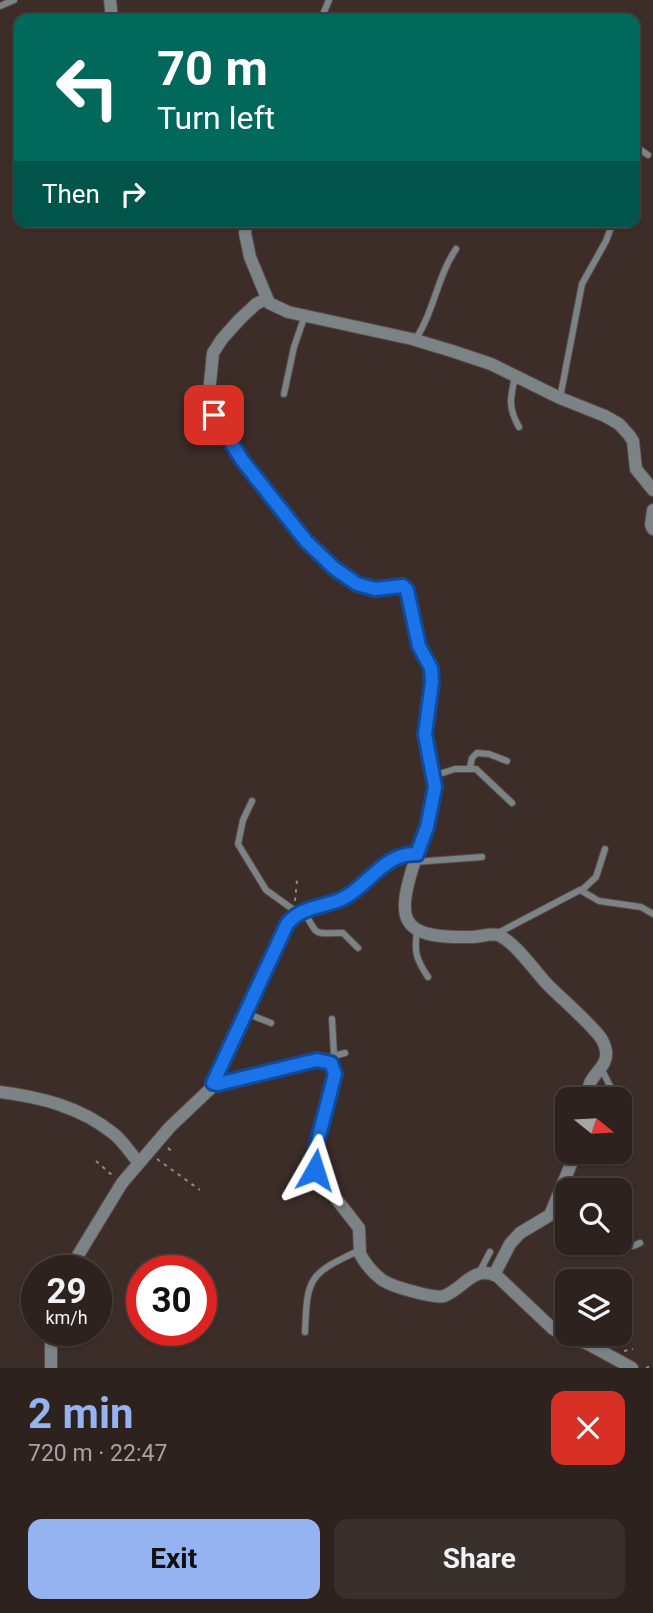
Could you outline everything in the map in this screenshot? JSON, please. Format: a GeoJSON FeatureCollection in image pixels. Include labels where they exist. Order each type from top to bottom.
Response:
{"type":"FeatureCollection","features":[{"type":"Feature","properties":{"kind":"street"},"geometry":{"type":"LineString","coordinates":[[245,228],[250,257],[266,299],[275,307],[415,340],[478,360],[605,416],[619,424],[633,441],[636,469],[653,490]]}},
{"type":"Feature","properties":{"kind":"street"},"geometry":{"type":"LineString","coordinates":[[266,299],[256,304],[239,320],[213,353],[208,403],[242,460],[306,541],[334,568],[357,584],[375,589],[403,586],[407,590],[419,646],[431,668],[432,682],[425,734],[435,787],[434,799],[404,900],[406,919],[417,931],[471,937],[496,934],[509,943],[599,1035],[606,1051],[606,1060],[589,1087]]}},
{"type":"Feature","properties":{"kind":"street"},"geometry":{"type":"LineString","coordinates":[[653,510],[653,529]]}},
{"type":"Feature","properties":{"kind":"street"},"geometry":{"type":"LineString","coordinates":[[78,1255],[122,1183],[213,1083],[287,924],[298,911],[343,898],[385,864],[405,855],[416,858]]}},
{"type":"Feature","properties":{"kind":"street"},"geometry":{"type":"LineString","coordinates":[[213,1083],[330,1058],[335,1074],[314,1163],[320,1177],[359,1228],[358,1251],[361,1258],[382,1280],[437,1297],[446,1295],[479,1273],[494,1275],[553,1329],[632,1368]]}},
{"type":"Feature","properties":{"kind":"street"},"geometry":{"type":"LineString","coordinates":[[0,1092],[30,1096],[78,1112],[115,1134],[139,1163]]}},
{"type":"Feature","properties":{"kind":"street"},"geometry":{"type":"LineString","coordinates":[[494,1275],[510,1244],[520,1233],[550,1215],[571,1164]]}},
{"type":"Feature","properties":{"kind":"street"},"geometry":{"type":"LineString","coordinates":[[51,1346],[51,1368]]}},
{"type":"Feature","properties":{"kind":"lane"},"geometry":{"type":"LineString","coordinates":[[0,6],[14,0]]}},
{"type":"Feature","properties":{"kind":"lane"},"geometry":{"type":"LineString","coordinates":[[640,149],[648,155]]}},
{"type":"Feature","properties":{"kind":"lane"},"geometry":{"type":"LineString","coordinates":[[560,398],[582,284],[611,228]]}},
{"type":"Feature","properties":{"kind":"lane"},"geometry":{"type":"LineString","coordinates":[[415,340],[425,323],[447,262],[456,250]]}},
{"type":"Feature","properties":{"kind":"lane"},"geometry":{"type":"LineString","coordinates":[[284,394],[294,347],[305,315]]}},
{"type":"Feature","properties":{"kind":"lane"},"geometry":{"type":"LineString","coordinates":[[516,375],[509,401],[519,427]]}},
{"type":"Feature","properties":{"kind":"lane"},"geometry":{"type":"LineString","coordinates":[[470,767],[472,758],[477,753],[489,754],[507,761]]}},
{"type":"Feature","properties":{"kind":"lane"},"geometry":{"type":"LineString","coordinates":[[433,776],[470,767],[481,772],[512,803]]}},
{"type":"Feature","properties":{"kind":"lane"},"geometry":{"type":"LineString","coordinates":[[252,802],[243,820],[238,844],[266,890],[298,911],[315,931],[320,934],[343,933],[358,948]]}},
{"type":"Feature","properties":{"kind":"lane"},"geometry":{"type":"LineString","coordinates":[[496,934],[582,890],[596,877],[604,849]]}},
{"type":"Feature","properties":{"kind":"lane"},"geometry":{"type":"LineString","coordinates":[[416,858],[482,857]]}},
{"type":"Feature","properties":{"kind":"lane"},"geometry":{"type":"LineString","coordinates":[[582,890],[595,899],[641,907],[653,914]]}},
{"type":"Feature","properties":{"kind":"lane"},"geometry":{"type":"LineString","coordinates":[[417,931],[414,949],[419,964],[428,977]]}},
{"type":"Feature","properties":{"kind":"lane"},"geometry":{"type":"LineString","coordinates":[[244,1013],[271,1023]]}},
{"type":"Feature","properties":{"kind":"lane"},"geometry":{"type":"LineString","coordinates":[[332,1019],[330,1058],[345,1053]]}},
{"type":"Feature","properties":{"kind":"lane"},"geometry":{"type":"LineString","coordinates":[[601,1068],[610,1087]]}},
{"type":"Feature","properties":{"kind":"lane"},"geometry":{"type":"LineString","coordinates":[[550,1215],[555,1216]]}},
{"type":"Feature","properties":{"kind":"lane"},"geometry":{"type":"LineString","coordinates":[[632,1246],[640,1243]]}},
{"type":"Feature","properties":{"kind":"lane"},"geometry":{"type":"LineString","coordinates":[[305,1332],[306,1295],[314,1278],[327,1267],[358,1251]]}},
{"type":"Feature","properties":{"kind":"lane"},"geometry":{"type":"LineString","coordinates":[[479,1273],[490,1252]]}},
{"type":"Feature","properties":{"kind":"path"},"geometry":{"type":"LineString","coordinates":[[297,880],[298,911]]}},
{"type":"Feature","properties":{"kind":"path"},"geometry":{"type":"LineString","coordinates":[[148,1152],[200,1190]]}},
{"type":"Feature","properties":{"kind":"path"},"geometry":{"type":"LineString","coordinates":[[96,1161],[122,1183]]}},
{"type":"Feature","properties":{"kind":"path"},"geometry":{"type":"LineString","coordinates":[[646,1368],[653,1364]]}},
{"type":"Feature","properties":{"kind":"route"},"geometry":{"type":"LineString","coordinates":[[214,415],[242,460],[306,541],[334,568],[357,584],[375,589],[396,585],[407,590],[419,646],[431,668],[432,682],[425,734],[435,787],[427,827],[417,854],[405,855],[385,864],[343,898],[303,910],[294,916],[287,924],[213,1083],[317,1060],[331,1063],[335,1074],[314,1155],[315,1170]]}}]}
